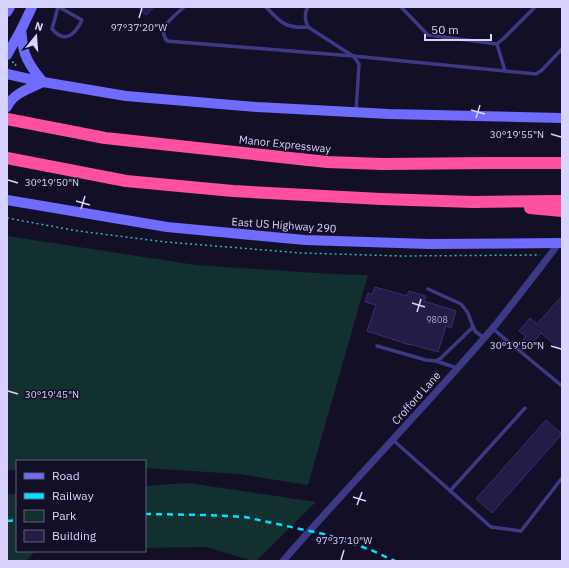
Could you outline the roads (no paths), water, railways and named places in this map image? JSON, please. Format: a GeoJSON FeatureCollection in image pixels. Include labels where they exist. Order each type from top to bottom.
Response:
{"type":"FeatureCollection","features":[{"type":"Feature","properties":{"kind":"highway","name":"Manor Expressway"},"geometry":{"type":"LineString","coordinates":[[7,119],[105,138],[327,162],[382,164],[562,163]]}},
{"type":"Feature","properties":{"kind":"highway"},"geometry":{"type":"LineString","coordinates":[[491,163],[562,155]]}},
{"type":"Feature","properties":{"kind":"highway"},"geometry":{"type":"LineString","coordinates":[[7,158],[126,181],[226,190],[381,199],[473,202],[562,201]]}},
{"type":"Feature","properties":{"kind":"highway"},"geometry":{"type":"LineString","coordinates":[[473,202],[562,211]]}},
{"type":"Feature","properties":{"kind":"main road"},"geometry":{"type":"LineString","coordinates":[[7,12],[10,7]]}},
{"type":"Feature","properties":{"kind":"main road"},"geometry":{"type":"LineString","coordinates":[[10,59],[32,7]]}},
{"type":"Feature","properties":{"kind":"main road"},"geometry":{"type":"LineString","coordinates":[[21,30],[23,47],[27,58],[43,82]]}},
{"type":"Feature","properties":{"kind":"main road"},"geometry":{"type":"LineString","coordinates":[[7,74],[43,82],[126,96],[257,107],[356,113],[562,118]]}},
{"type":"Feature","properties":{"kind":"main road"},"geometry":{"type":"LineString","coordinates":[[7,107],[9,103],[20,93],[43,82]]}},
{"type":"Feature","properties":{"kind":"main road","name":"East US Highway 290"},"geometry":{"type":"LineString","coordinates":[[7,200],[167,227],[305,240],[429,244],[561,243]]}},
{"type":"Feature","properties":{"kind":"street","name":"Crofford Lane"},"geometry":{"type":"LineString","coordinates":[[282,561],[484,338],[561,243]]}},
{"type":"Feature","properties":{"kind":"lane"},"geometry":{"type":"LineString","coordinates":[[58,7],[82,20],[72,35],[63,37],[57,35],[52,29],[58,7]]}},
{"type":"Feature","properties":{"kind":"lane"},"geometry":{"type":"LineString","coordinates":[[184,7],[166,24],[163,31],[167,41],[353,56],[536,74],[542,70],[562,49]]}},
{"type":"Feature","properties":{"kind":"lane"},"geometry":{"type":"LineString","coordinates":[[266,7],[277,19],[286,25],[299,28],[308,27]]}},
{"type":"Feature","properties":{"kind":"lane"},"geometry":{"type":"LineString","coordinates":[[308,7],[306,10],[305,19],[308,27],[353,56],[357,61],[356,113]]}},
{"type":"Feature","properties":{"kind":"lane"},"geometry":{"type":"LineString","coordinates":[[401,7],[428,35],[497,44],[535,7]]}},
{"type":"Feature","properties":{"kind":"lane"},"geometry":{"type":"LineString","coordinates":[[497,44],[505,71]]}},
{"type":"Feature","properties":{"kind":"lane"},"geometry":{"type":"LineString","coordinates":[[428,289],[461,304],[468,313],[472,327],[484,338]]}},
{"type":"Feature","properties":{"kind":"lane"},"geometry":{"type":"LineString","coordinates":[[436,361],[442,358],[472,327]]}},
{"type":"Feature","properties":{"kind":"lane"},"geometry":{"type":"LineString","coordinates":[[492,328],[562,386]]}},
{"type":"Feature","properties":{"kind":"lane"},"geometry":{"type":"LineString","coordinates":[[377,346],[457,368]]}},
{"type":"Feature","properties":{"kind":"lane"},"geometry":{"type":"LineString","coordinates":[[450,491],[526,408]]}},
{"type":"Feature","properties":{"kind":"lane"},"geometry":{"type":"LineString","coordinates":[[393,440],[491,527],[521,531],[562,478]]}},
{"type":"Feature","properties":{"kind":"railway"},"geometry":{"type":"LineString","coordinates":[[146,514],[245,517],[328,535],[371,550],[395,561]]}},
{"type":"Feature","properties":{"kind":"railway"},"geometry":{"type":"LineString","coordinates":[[7,521],[16,520]]}}]}
